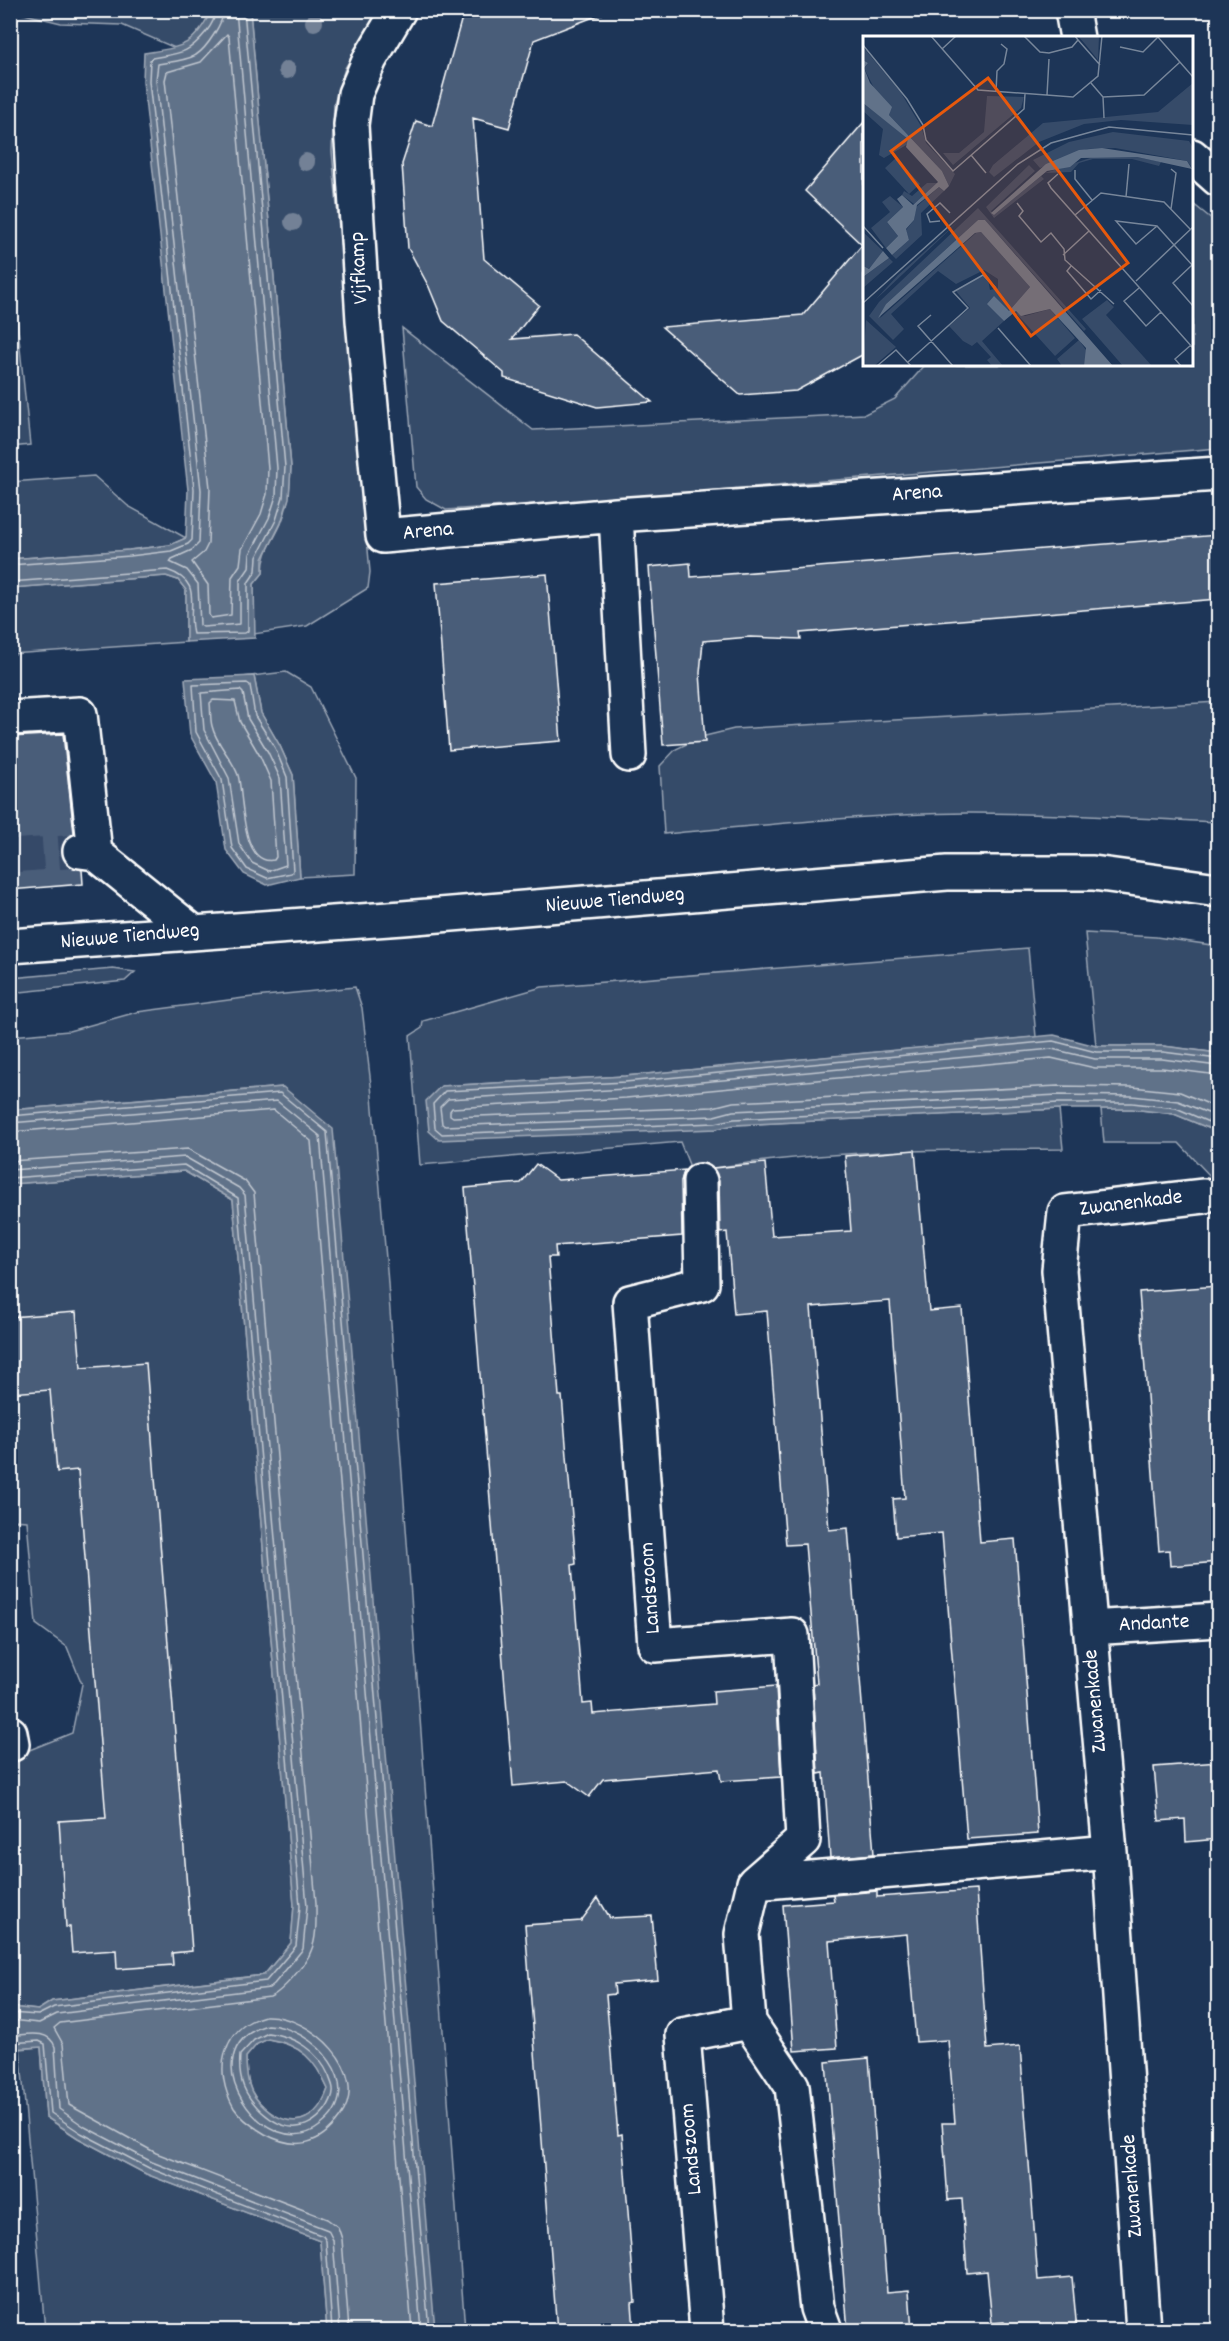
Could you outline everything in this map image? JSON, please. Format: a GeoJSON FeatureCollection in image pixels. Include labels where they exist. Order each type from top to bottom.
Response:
{"type":"FeatureCollection","features":[{"type":"Feature","properties":{"kind":"street","name":"Vijfkamp"},"geometry":{"type":"LineString","coordinates":[[383,537],[363,320],[351,125],[355,94],[370,59],[399,10]]}},
{"type":"Feature","properties":{"kind":"street"},"geometry":{"type":"LineString","coordinates":[[1072,10],[1077,36]]}},
{"type":"Feature","properties":{"kind":"street","name":"Arena"},"geometry":{"type":"LineString","coordinates":[[383,537],[616,515],[1218,474]]}},
{"type":"Feature","properties":{"kind":"street"},"geometry":{"type":"LineString","coordinates":[[616,515],[629,755]]}},
{"type":"Feature","properties":{"kind":"street"},"geometry":{"type":"LineString","coordinates":[[10,718],[80,714],[87,852],[193,932]]}},
{"type":"Feature","properties":{"kind":"street","name":"Nieuwe Tiendweg"},"geometry":{"type":"LineString","coordinates":[[10,946],[415,917],[947,873],[1093,873],[1218,890]]}},
{"type":"Feature","properties":{"kind":"street","name":"Landszoom"},"geometry":{"type":"LineString","coordinates":[[700,1181],[702,1284],[630,1302],[655,1645],[792,1635],[803,1839],[754,1883]]}},
{"type":"Feature","properties":{"kind":"street","name":"Zwanenkade"},"geometry":{"type":"LineString","coordinates":[[1143,2331],[1110,1851],[1059,1270],[1065,1212],[1204,1196]]}},
{"type":"Feature","properties":{"kind":"street","name":"Andante"},"geometry":{"type":"LineString","coordinates":[[1090,1628],[1218,1620]]}},
{"type":"Feature","properties":{"kind":"street"},"geometry":{"type":"LineString","coordinates":[[825,2331],[817,2308],[792,2086],[749,2022],[742,1934],[754,1883],[1110,1851]]}},
{"type":"Feature","properties":{"kind":"street","name":"Landszoom"},"geometry":{"type":"LineString","coordinates":[[707,2331],[683,2035],[749,2022]]}},
{"type":"Feature","properties":{"kind":"shaded area"},"geometry":{"type":"Polygon","coordinates":[[[211,10],[204,25],[189,43],[175,48],[122,25],[61,23],[12,11],[211,10]]]}},
{"type":"Feature","properties":{"kind":"shaded area"},"geometry":{"type":"Polygon","coordinates":[[[250,11],[380,11],[345,68],[334,104],[332,151],[370,572],[368,588],[307,626],[254,634],[254,584],[263,573],[267,553],[284,517],[289,496],[291,467],[250,11]]]}},
{"type":"Feature","properties":{"kind":"shaded area"},"geometry":{"type":"Polygon","coordinates":[[[1193,204],[1218,224],[1218,448],[597,500],[446,510],[426,499],[416,487],[402,328],[533,430],[865,414],[895,399],[924,366],[1193,366],[1193,204]]]}},
{"type":"Feature","properties":{"kind":"shaded area"},"geometry":{"type":"Polygon","coordinates":[[[10,251],[30,445],[11,447],[10,447],[10,251]]]}},
{"type":"Feature","properties":{"kind":"shaded area"},"geometry":{"type":"Polygon","coordinates":[[[94,476],[128,506],[186,538],[170,545],[129,550],[11,559],[11,482],[94,476]]]}},
{"type":"Feature","properties":{"kind":"shaded area"},"geometry":{"type":"Polygon","coordinates":[[[166,576],[178,580],[186,590],[186,642],[11,654],[11,588],[166,576]]]}},
{"type":"Feature","properties":{"kind":"shaded area"},"geometry":{"type":"Polygon","coordinates":[[[286,672],[311,687],[356,778],[355,874],[300,877],[293,775],[261,713],[254,676],[242,677],[286,672]]]}},
{"type":"Feature","properties":{"kind":"shaded area"},"geometry":{"type":"Polygon","coordinates":[[[1218,702],[1218,822],[968,813],[816,820],[664,834],[660,766],[676,749],[701,737],[734,729],[1218,702]]]}},
{"type":"Feature","properties":{"kind":"shaded area"},"geometry":{"type":"Polygon","coordinates":[[[1085,933],[1156,937],[1218,946],[1218,1053],[1163,1046],[1096,1046],[1085,933]]]}},
{"type":"Feature","properties":{"kind":"shaded area"},"geometry":{"type":"Polygon","coordinates":[[[1028,948],[1036,1037],[625,1076],[441,1086],[685,1129],[1059,1109],[1063,1149],[877,1152],[784,1159],[692,1172],[680,1142],[420,1165],[410,1036],[422,1028],[423,1021],[542,987],[1028,948]]]}},
{"type":"Feature","properties":{"kind":"shaded area"},"geometry":{"type":"Polygon","coordinates":[[[113,969],[135,972],[125,981],[11,993],[11,978],[113,969]]]}},
{"type":"Feature","properties":{"kind":"shaded area"},"geometry":{"type":"Polygon","coordinates":[[[355,987],[362,1008],[371,1085],[387,1270],[465,2330],[435,2330],[282,1087],[11,1110],[11,1036],[69,1031],[137,1012],[355,987]]]}},
{"type":"Feature","properties":{"kind":"shaded area"},"geometry":{"type":"Polygon","coordinates":[[[1101,1109],[1132,1109],[1174,1114],[1218,1132],[1218,1218],[1216,1218],[1212,1178],[1179,1143],[1104,1143],[1101,1109]]]}},
{"type":"Feature","properties":{"kind":"shaded area"},"geometry":{"type":"Polygon","coordinates":[[[184,1171],[233,1200],[294,1905],[291,1943],[264,1975],[52,2001],[38,2010],[11,2007],[11,1751],[27,1751],[72,1733],[82,1684],[67,1647],[36,1624],[27,1521],[11,1520],[11,1184],[184,1171]]]}},
{"type":"Feature","properties":{"kind":"shaded area"},"geometry":{"type":"Polygon","coordinates":[[[268,2039],[289,2045],[306,2055],[323,2078],[328,2089],[322,2102],[305,2118],[296,2121],[285,2120],[265,2108],[252,2093],[246,2057],[257,2044],[268,2039]]]}},
{"type":"Feature","properties":{"kind":"shaded area"},"geometry":{"type":"Polygon","coordinates":[[[41,2047],[46,2117],[78,2138],[146,2174],[320,2241],[327,2330],[45,2330],[20,2049],[41,2047]]]}},
{"type":"Feature","properties":{"kind":"water"},"geometry":{"type":"Polygon","coordinates":[[[211,11],[250,11],[291,467],[289,498],[281,523],[263,559],[263,573],[254,584],[255,638],[186,642],[186,590],[178,580],[166,576],[11,588],[10,559],[129,550],[170,545],[186,538],[188,490],[143,81],[144,53],[185,44],[198,32],[211,11]]]}},
{"type":"Feature","properties":{"kind":"water"},"geometry":{"type":"Polygon","coordinates":[[[254,676],[261,713],[293,775],[300,877],[267,885],[244,874],[226,850],[216,782],[190,735],[185,679],[254,676]]]}},
{"type":"Feature","properties":{"kind":"water"},"geometry":{"type":"Polygon","coordinates":[[[1054,1035],[1096,1046],[1163,1046],[1218,1053],[1218,1132],[1174,1114],[1132,1109],[1059,1109],[734,1125],[716,1129],[439,1140],[429,1131],[426,1101],[441,1086],[625,1076],[1054,1035]]]}},
{"type":"Feature","properties":{"kind":"water"},"geometry":{"type":"Polygon","coordinates":[[[283,1087],[333,1129],[435,2330],[327,2330],[320,2241],[146,2174],[78,2138],[46,2117],[41,2047],[11,2049],[11,2007],[38,2010],[52,2001],[264,1975],[291,1943],[294,1905],[233,1200],[184,1171],[11,1184],[11,1110],[283,1087]],[[268,2039],[257,2044],[246,2057],[250,2088],[265,2108],[285,2120],[296,2121],[314,2112],[328,2089],[318,2070],[306,2055],[280,2041],[268,2039]]]}},
{"type":"Feature","properties":{"kind":"building"},"geometry":{"type":"Polygon","coordinates":[[[464,10],[603,10],[604,13],[534,40],[509,128],[473,118],[484,259],[539,305],[512,339],[573,334],[652,402],[597,407],[504,378],[504,373],[443,321],[429,287],[408,248],[402,164],[416,121],[432,126],[464,10]]]}},
{"type":"Feature","properties":{"kind":"building"},"geometry":{"type":"Polygon","coordinates":[[[863,123],[863,355],[796,391],[740,395],[662,327],[803,315],[862,245],[805,191],[863,123]]]}},
{"type":"Feature","properties":{"kind":"building"},"geometry":{"type":"Polygon","coordinates":[[[1218,535],[1218,599],[800,633],[801,639],[750,637],[703,641],[700,673],[705,742],[663,745],[649,567],[690,563],[691,577],[1218,535]]]}},
{"type":"Feature","properties":{"kind":"building"},"geometry":{"type":"Polygon","coordinates":[[[547,574],[561,741],[449,750],[436,583],[547,574]]]}},
{"type":"Feature","properties":{"kind":"building"},"geometry":{"type":"Polygon","coordinates":[[[63,734],[74,833],[66,839],[61,849],[63,859],[68,865],[82,870],[83,884],[10,890],[10,737],[63,734]]]}},
{"type":"Feature","properties":{"kind":"building"},"geometry":{"type":"Polygon","coordinates":[[[915,1150],[929,1311],[962,1308],[980,1542],[1015,1539],[1038,1834],[967,1839],[942,1533],[896,1537],[893,1499],[905,1498],[890,1301],[811,1307],[829,1530],[848,1528],[874,1854],[830,1858],[824,1773],[818,1774],[813,1684],[817,1683],[805,1544],[786,1545],[767,1311],[734,1314],[727,1232],[720,1233],[719,1181],[713,1168],[765,1163],[772,1236],[851,1231],[845,1156],[915,1150]]]}},
{"type":"Feature","properties":{"kind":"building"},"geometry":{"type":"Polygon","coordinates":[[[536,1164],[558,1180],[685,1170],[681,1181],[682,1236],[555,1246],[556,1257],[548,1257],[576,1564],[572,1565],[583,1704],[592,1703],[593,1714],[714,1704],[713,1691],[776,1686],[781,1777],[721,1781],[719,1769],[603,1779],[589,1797],[567,1781],[513,1786],[465,1188],[521,1183],[536,1164]]]}},
{"type":"Feature","properties":{"kind":"building"},"geometry":{"type":"Polygon","coordinates":[[[1218,1286],[1218,1562],[1170,1566],[1169,1550],[1159,1551],[1139,1292],[1218,1286]]]}},
{"type":"Feature","properties":{"kind":"building"},"geometry":{"type":"Polygon","coordinates":[[[76,1312],[81,1368],[146,1363],[192,1951],[172,1953],[173,1965],[117,1969],[116,1950],[72,1953],[70,1927],[66,1927],[59,1821],[106,1818],[78,1470],[57,1472],[50,1390],[10,1393],[10,1317],[76,1312]]]}},
{"type":"Feature","properties":{"kind":"building"},"geometry":{"type":"Polygon","coordinates":[[[1218,1762],[1218,1839],[1186,1842],[1185,1819],[1159,1821],[1154,1767],[1218,1762]]]}},
{"type":"Feature","properties":{"kind":"building"},"geometry":{"type":"Polygon","coordinates":[[[976,1890],[987,2049],[1020,2046],[1038,2280],[1072,2277],[1077,2331],[1005,2331],[1004,2322],[992,2323],[987,2271],[967,2273],[962,2199],[948,2200],[942,2123],[955,2123],[948,2040],[916,2042],[907,1934],[829,1941],[837,2048],[794,2051],[783,1905],[834,1901],[833,1895],[877,1891],[877,1897],[976,1890]]]}},
{"type":"Feature","properties":{"kind":"building"},"geometry":{"type":"Polygon","coordinates":[[[598,1898],[610,1918],[652,1916],[658,1980],[614,1984],[615,1994],[606,1995],[618,2135],[622,2134],[635,2302],[632,2303],[634,2331],[557,2331],[525,1925],[581,1921],[598,1898]]]}},
{"type":"Feature","properties":{"kind":"building"},"geometry":{"type":"Polygon","coordinates":[[[869,2058],[887,2292],[909,2290],[912,2331],[848,2331],[826,2062],[869,2058]]]}},
{"type":"Feature","properties":{"kind":"tunnel"},"geometry":{"type":"LineString","coordinates":[[10,856],[80,851]]}}]}
